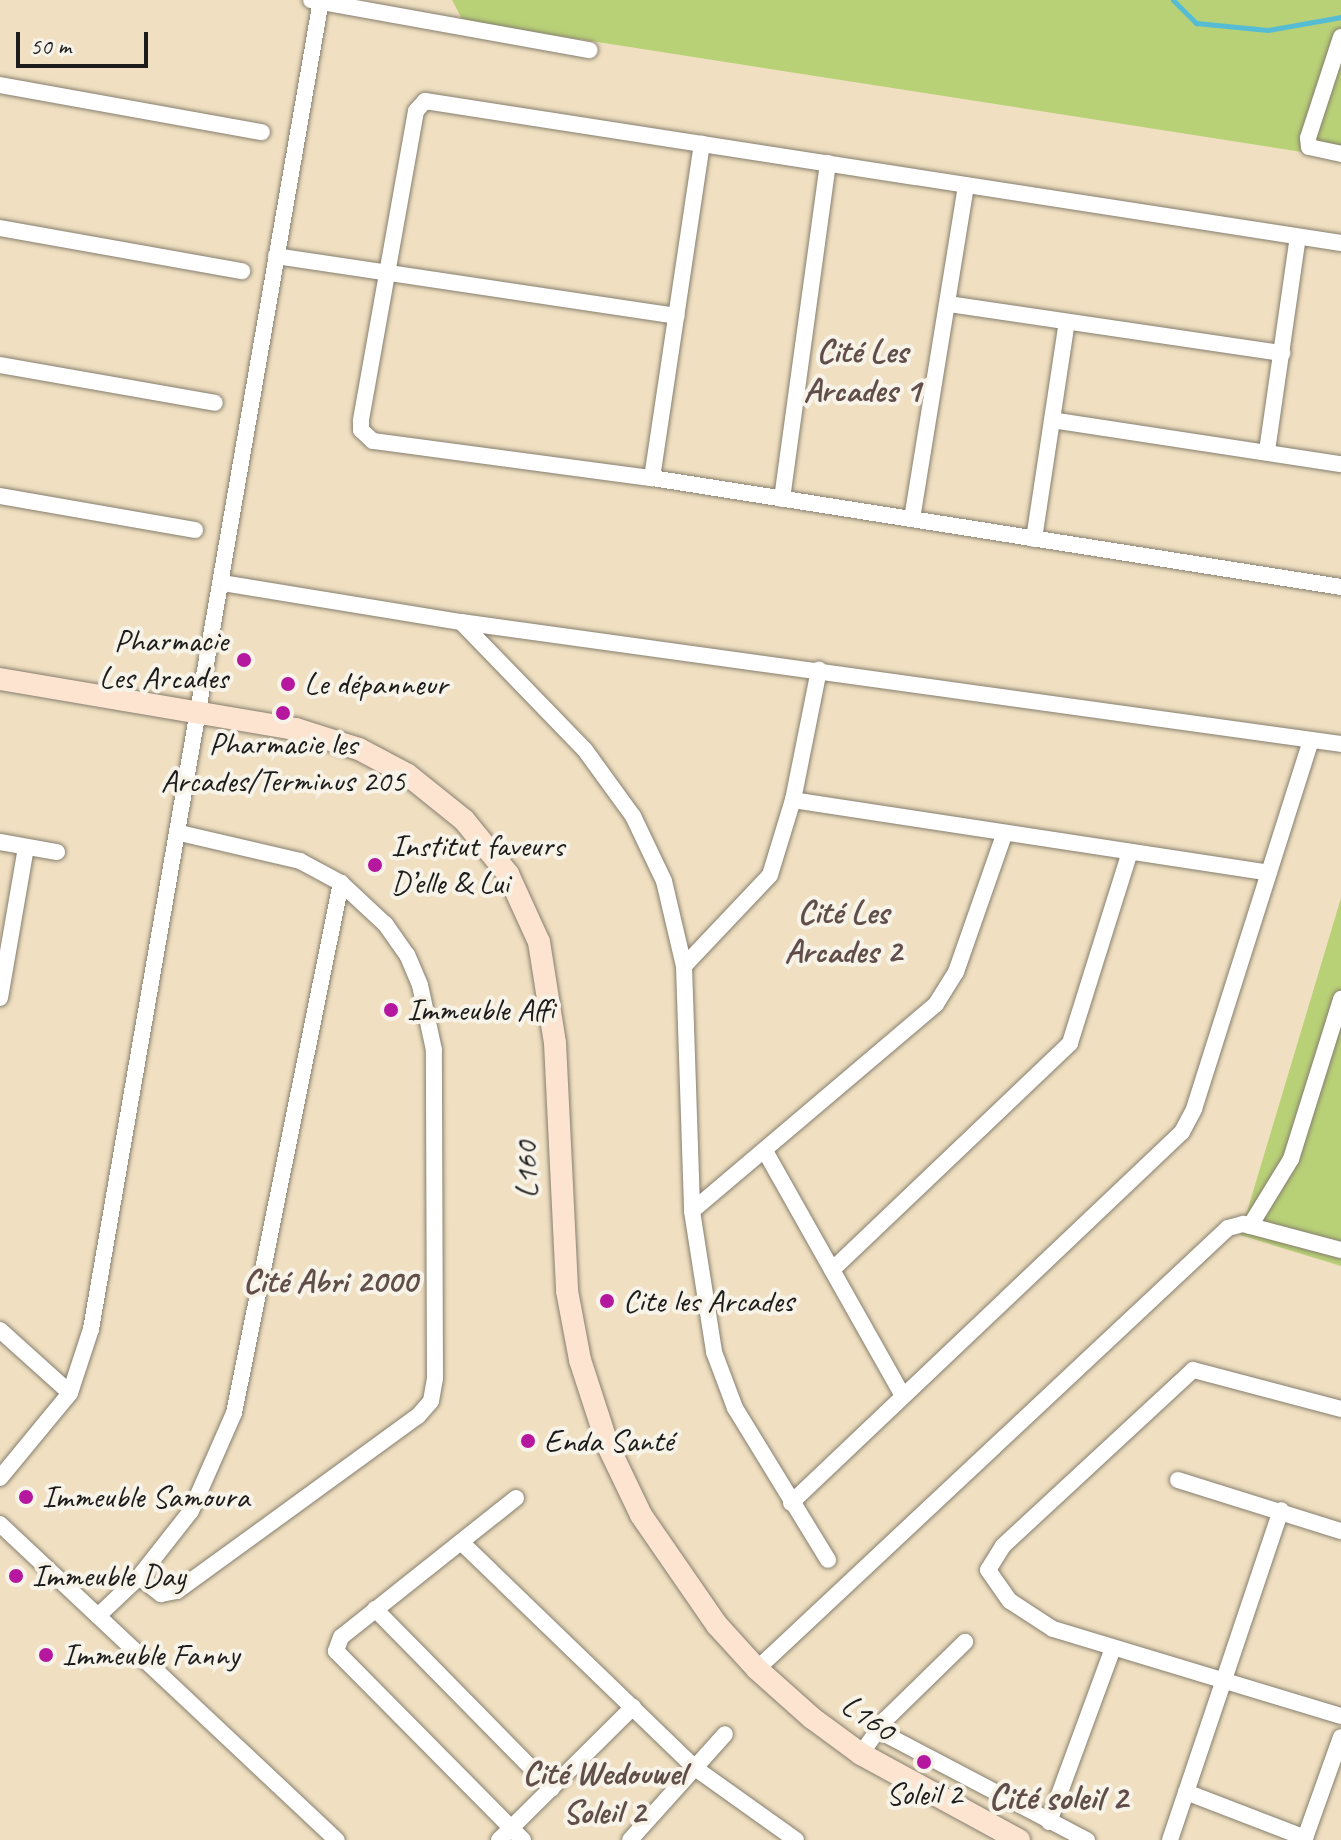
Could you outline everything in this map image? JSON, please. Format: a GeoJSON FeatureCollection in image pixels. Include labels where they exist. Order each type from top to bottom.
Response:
{"type":"FeatureCollection","features":[{"type":"Feature","properties":{"kind":"street"},"geometry":{"type":"LineString","coordinates":[[0,1478],[70,1393],[91,1329],[180,833],[317,1],[590,50]]}},
{"type":"Feature","properties":{"kind":"street"},"geometry":{"type":"LineString","coordinates":[[1341,37],[1308,138],[1309,147],[1341,154]]}},
{"type":"Feature","properties":{"kind":"street"},"geometry":{"type":"LineString","coordinates":[[0,85],[262,132]]}},
{"type":"Feature","properties":{"kind":"street"},"geometry":{"type":"LineString","coordinates":[[1341,243],[421,102],[386,270],[361,421],[366,437],[652,478],[1341,587]]}},
{"type":"Feature","properties":{"kind":"street"},"geometry":{"type":"LineString","coordinates":[[652,478],[702,144]]}},
{"type":"Feature","properties":{"kind":"street"},"geometry":{"type":"LineString","coordinates":[[782,499],[828,163]]}},
{"type":"Feature","properties":{"kind":"street"},"geometry":{"type":"LineString","coordinates":[[912,519],[966,185]]}},
{"type":"Feature","properties":{"kind":"street"},"geometry":{"type":"LineString","coordinates":[[0,228],[242,271]]}},
{"type":"Feature","properties":{"kind":"street"},"geometry":{"type":"LineString","coordinates":[[1267,451],[1298,237]]}},
{"type":"Feature","properties":{"kind":"street"},"geometry":{"type":"LineString","coordinates":[[276,256],[386,270],[677,316]]}},
{"type":"Feature","properties":{"kind":"street"},"geometry":{"type":"LineString","coordinates":[[949,304],[1282,353]]}},
{"type":"Feature","properties":{"kind":"street"},"geometry":{"type":"LineString","coordinates":[[1034,539],[1067,322]]}},
{"type":"Feature","properties":{"kind":"street"},"geometry":{"type":"LineString","coordinates":[[0,365],[215,403]]}},
{"type":"Feature","properties":{"kind":"street"},"geometry":{"type":"LineString","coordinates":[[1052,420],[1341,464]]}},
{"type":"Feature","properties":{"kind":"street"},"geometry":{"type":"LineString","coordinates":[[0,496],[195,530]]}},
{"type":"Feature","properties":{"kind":"street"},"geometry":{"type":"LineString","coordinates":[[222,583],[461,622],[1341,744]]}},
{"type":"Feature","properties":{"kind":"street"},"geometry":{"type":"LineString","coordinates":[[461,622],[585,750],[633,816],[664,881],[684,966],[692,1211],[719,1369],[791,1503],[828,1560]]}},
{"type":"Feature","properties":{"kind":"street"},"geometry":{"type":"LineString","coordinates":[[684,966],[767,882],[793,800],[819,670]]}},
{"type":"Feature","properties":{"kind":"street","name":"L160"},"geometry":{"type":"LineString","coordinates":[[0,679],[296,729],[383,762],[464,820],[508,874],[539,942],[550,989],[560,1217],[580,1360],[608,1446],[641,1515],[685,1584],[757,1669],[861,1754],[1019,1840]]}},
{"type":"Feature","properties":{"kind":"street"},"geometry":{"type":"LineString","coordinates":[[791,1503],[902,1394],[1182,1132],[1194,1109],[1311,740]]}},
{"type":"Feature","properties":{"kind":"street"},"geometry":{"type":"LineString","coordinates":[[793,800],[1004,835],[1268,873]]}},
{"type":"Feature","properties":{"kind":"street"},"geometry":{"type":"LineString","coordinates":[[139,1577],[161,1594],[177,1591],[431,1401],[431,1025],[407,955],[385,924],[341,883],[271,852],[180,833]]}},
{"type":"Feature","properties":{"kind":"street"},"geometry":{"type":"LineString","coordinates":[[692,1211],[944,993],[1004,835]]}},
{"type":"Feature","properties":{"kind":"street"},"geometry":{"type":"LineString","coordinates":[[0,842],[57,852]]}},
{"type":"Feature","properties":{"kind":"street"},"geometry":{"type":"LineString","coordinates":[[0,998],[26,847]]}},
{"type":"Feature","properties":{"kind":"street"},"geometry":{"type":"LineString","coordinates":[[832,1270],[1070,1043],[1130,852]]}},
{"type":"Feature","properties":{"kind":"street"},"geometry":{"type":"LineString","coordinates":[[99,1615],[139,1577],[191,1511],[238,1401],[341,883]]}},
{"type":"Feature","properties":{"kind":"street"},"geometry":{"type":"LineString","coordinates":[[1250,1226],[1291,1159],[1341,999]]}},
{"type":"Feature","properties":{"kind":"street"},"geometry":{"type":"LineString","coordinates":[[765,1151],[902,1394]]}},
{"type":"Feature","properties":{"kind":"street"},"geometry":{"type":"LineString","coordinates":[[757,1669],[1218,1237],[1236,1225],[1250,1226],[1341,1250]]}},
{"type":"Feature","properties":{"kind":"street"},"geometry":{"type":"LineString","coordinates":[[0,1330],[70,1393]]}},
{"type":"Feature","properties":{"kind":"street"},"geometry":{"type":"LineString","coordinates":[[1341,1409],[1193,1370],[990,1561],[991,1581],[1032,1619],[1113,1648],[1341,1716]]}},
{"type":"Feature","properties":{"kind":"street"},"geometry":{"type":"LineString","coordinates":[[1178,1480],[1341,1531]]}},
{"type":"Feature","properties":{"kind":"street"},"geometry":{"type":"LineString","coordinates":[[516,1498],[341,1637],[336,1644],[339,1657],[511,1836],[552,1789],[633,1707]]}},
{"type":"Feature","properties":{"kind":"street"},"geometry":{"type":"LineString","coordinates":[[1170,1840],[1281,1510]]}},
{"type":"Feature","properties":{"kind":"street"},"geometry":{"type":"LineString","coordinates":[[0,1524],[337,1840]]}},
{"type":"Feature","properties":{"kind":"street"},"geometry":{"type":"LineString","coordinates":[[461,1542],[695,1768],[796,1840]]}},
{"type":"Feature","properties":{"kind":"street"},"geometry":{"type":"LineString","coordinates":[[375,1609],[552,1789]]}},
{"type":"Feature","properties":{"kind":"street"},"geometry":{"type":"LineString","coordinates":[[861,1754],[879,1731],[965,1642]]}},
{"type":"Feature","properties":{"kind":"street"},"geometry":{"type":"LineString","coordinates":[[1049,1822],[1113,1648]]}},
{"type":"Feature","properties":{"kind":"street"},"geometry":{"type":"LineString","coordinates":[[879,1731],[1087,1840]]}},
{"type":"Feature","properties":{"kind":"street"},"geometry":{"type":"LineString","coordinates":[[630,1840],[725,1734]]}},
{"type":"Feature","properties":{"kind":"street"},"geometry":{"type":"LineString","coordinates":[[1186,1792],[1305,1838],[1341,1737]]}},
{"type":"Feature","properties":{"kind":"green space"},"geometry":{"type":"Polygon","coordinates":[[[452,0],[1341,0],[1341,158],[463,21],[452,0]]]}},
{"type":"Feature","properties":{"kind":"green space"},"geometry":{"type":"Polygon","coordinates":[[[1341,898],[1341,1266],[1240,1235],[1341,898]]]}},
{"type":"Feature","properties":{"kind":"waterway"},"geometry":{"type":"LineString","coordinates":[[1173,0],[1196,23],[1268,30],[1341,17]]}},
{"type":"Feature","properties":{"kind":"place","name":"Pharmacie Les Arcades"},"geometry":{"type":"Point","coordinates":[244,660]}},
{"type":"Feature","properties":{"kind":"place","name":"Le dépanneur"},"geometry":{"type":"Point","coordinates":[288,684]}},
{"type":"Feature","properties":{"kind":"place","name":"Pharmacie les Arcades/Terminus 205"},"geometry":{"type":"Point","coordinates":[283,713]}},
{"type":"Feature","properties":{"kind":"place","name":"Institut faveurs D’elle & Lui"},"geometry":{"type":"Point","coordinates":[375,865]}},
{"type":"Feature","properties":{"kind":"place","name":"Immeuble Affi"},"geometry":{"type":"Point","coordinates":[391,1010]}},
{"type":"Feature","properties":{"kind":"place","name":"Cite les Arcades"},"geometry":{"type":"Point","coordinates":[607,1301]}},
{"type":"Feature","properties":{"kind":"place","name":"Enda Santé"},"geometry":{"type":"Point","coordinates":[528,1441]}},
{"type":"Feature","properties":{"kind":"place","name":"Immeuble Samoura"},"geometry":{"type":"Point","coordinates":[26,1497]}},
{"type":"Feature","properties":{"kind":"place","name":"Immeuble Day"},"geometry":{"type":"Point","coordinates":[16,1576]}},
{"type":"Feature","properties":{"kind":"place","name":"Immeuble Fanny"},"geometry":{"type":"Point","coordinates":[46,1655]}},
{"type":"Feature","properties":{"kind":"place","name":"Soleil 2"},"geometry":{"type":"Point","coordinates":[924,1762]}},
{"type":"Feature","properties":{"kind":"district","name":"Cité Les Arcades 1"},"geometry":{"type":"Point","coordinates":[862,370]}},
{"type":"Feature","properties":{"kind":"district","name":"Cité Les Arcades 2"},"geometry":{"type":"Point","coordinates":[843,930]}},
{"type":"Feature","properties":{"kind":"district","name":"Cité Abri 2000"},"geometry":{"type":"Point","coordinates":[330,1281]}},
{"type":"Feature","properties":{"kind":"district","name":"Cité Wedouwel Soleil 2"},"geometry":{"type":"Point","coordinates":[604,1792]}},
{"type":"Feature","properties":{"kind":"district","name":"Cité soleil 2"},"geometry":{"type":"Point","coordinates":[1058,1798]}}]}
